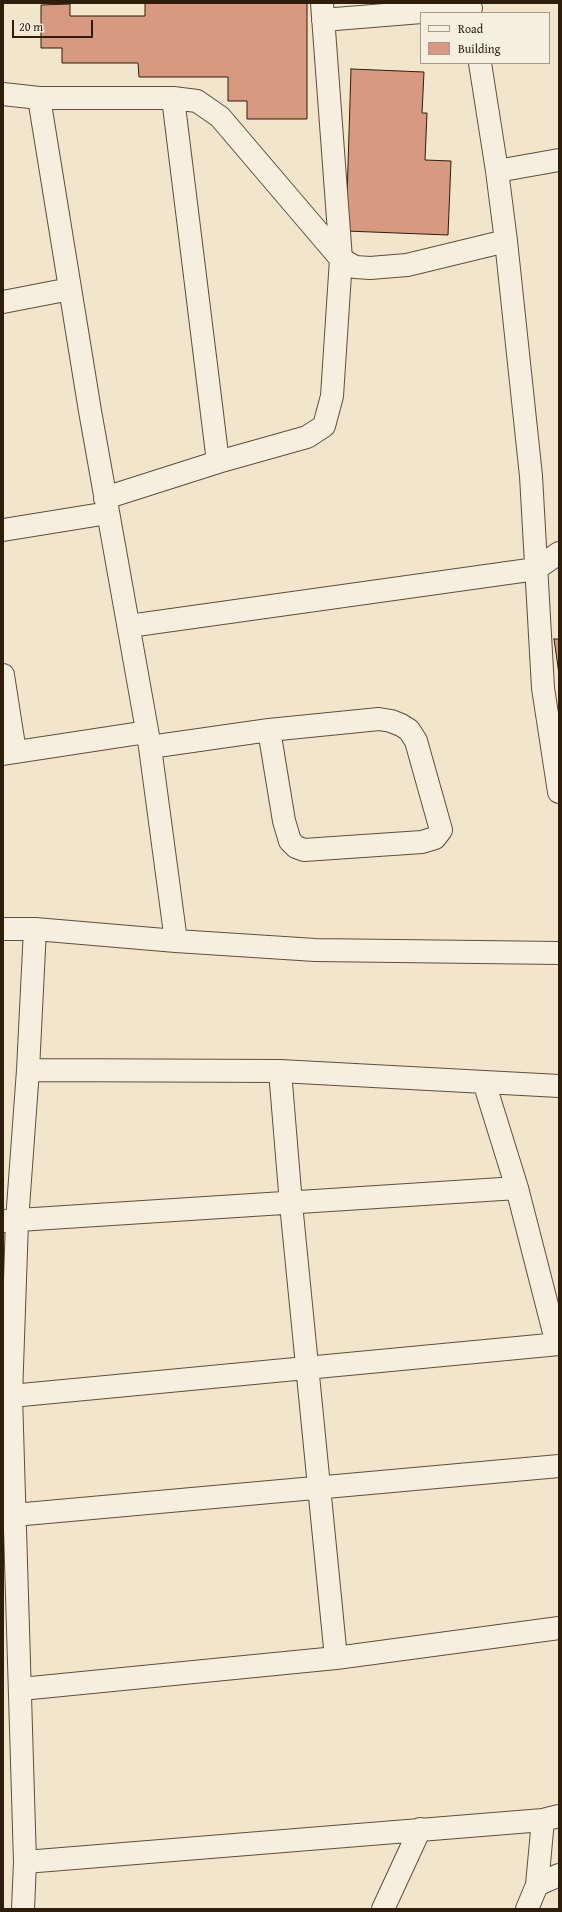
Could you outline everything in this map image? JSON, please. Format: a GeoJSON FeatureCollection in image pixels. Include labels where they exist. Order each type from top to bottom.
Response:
{"type":"FeatureCollection","features":[{"type":"Feature","properties":{"kind":"street"},"geometry":{"type":"LineString","coordinates":[[3,530],[107,506],[218,462],[307,437],[324,426],[332,396],[341,259],[322,12],[471,8]]}},
{"type":"Feature","properties":{"kind":"street"},"geometry":{"type":"LineString","coordinates":[[480,64],[497,171],[506,241],[530,476],[543,688],[559,792]]}},
{"type":"Feature","properties":{"kind":"street"},"geometry":{"type":"LineString","coordinates":[[3,94],[39,98],[173,98],[197,101],[220,117],[341,259],[355,266],[386,268],[407,265],[506,241]]}},
{"type":"Feature","properties":{"kind":"street"},"geometry":{"type":"LineString","coordinates":[[39,98],[107,506],[149,740],[176,941]]}},
{"type":"Feature","properties":{"kind":"street"},"geometry":{"type":"LineString","coordinates":[[173,98],[218,462]]}},
{"type":"Feature","properties":{"kind":"street"},"geometry":{"type":"LineString","coordinates":[[497,171],[559,160]]}},
{"type":"Feature","properties":{"kind":"street"},"geometry":{"type":"LineString","coordinates":[[3,302],[70,289]]}},
{"type":"Feature","properties":{"kind":"street"},"geometry":{"type":"LineString","coordinates":[[129,626],[536,569],[559,553]]}},
{"type":"Feature","properties":{"kind":"street"},"geometry":{"type":"LineString","coordinates":[[3,675],[9,753],[379,719],[401,724],[409,730],[416,741],[441,830],[435,838],[422,842],[304,850],[296,847],[290,841],[284,821],[269,730]]}},
{"type":"Feature","properties":{"kind":"street"},"geometry":{"type":"LineString","coordinates":[[3,929],[35,929],[176,941],[315,950],[559,954]]}},
{"type":"Feature","properties":{"kind":"street"},"geometry":{"type":"LineString","coordinates":[[23,1909],[25,1862],[11,1396],[10,1221],[28,1070],[35,929]]}},
{"type":"Feature","properties":{"kind":"street"},"geometry":{"type":"LineString","coordinates":[[28,1070],[280,1071],[559,1086]]}},
{"type":"Feature","properties":{"kind":"street"},"geometry":{"type":"LineString","coordinates":[[280,1071],[291,1204],[336,1658]]}},
{"type":"Feature","properties":{"kind":"street"},"geometry":{"type":"LineString","coordinates":[[11,1396],[307,1366],[558,1344],[516,1188],[484,1082]]}},
{"type":"Feature","properties":{"kind":"street"},"geometry":{"type":"LineString","coordinates":[[10,1221],[291,1204],[516,1188]]}},
{"type":"Feature","properties":{"kind":"street"},"geometry":{"type":"LineString","coordinates":[[14,1515],[559,1466]]}},
{"type":"Feature","properties":{"kind":"street"},"geometry":{"type":"LineString","coordinates":[[21,1689],[336,1658],[559,1628]]}},
{"type":"Feature","properties":{"kind":"street"},"geometry":{"type":"LineString","coordinates":[[25,1862],[551,1818],[536,1885],[527,1909]]}},
{"type":"Feature","properties":{"kind":"street"},"geometry":{"type":"LineString","coordinates":[[383,1909],[420,1829]]}},
{"type":"Feature","properties":{"kind":"street"},"geometry":{"type":"LineString","coordinates":[[536,1885],[559,1874]]}},
{"type":"Feature","properties":{"kind":"building"},"geometry":{"type":"Polygon","coordinates":[[[145,3],[307,3],[307,119],[247,119],[247,101],[228,101],[228,77],[139,77],[138,63],[62,63],[62,48],[41,48],[41,5],[70,4],[70,16],[145,16],[145,3]]]}},
{"type":"Feature","properties":{"kind":"building"},"geometry":{"type":"Polygon","coordinates":[[[351,69],[424,72],[422,113],[427,113],[425,160],[451,161],[448,235],[346,231],[351,69]]]}},
{"type":"Feature","properties":{"kind":"building"},"geometry":{"type":"Polygon","coordinates":[[[554,639],[559,639],[559,674],[554,639]]]}}]}
